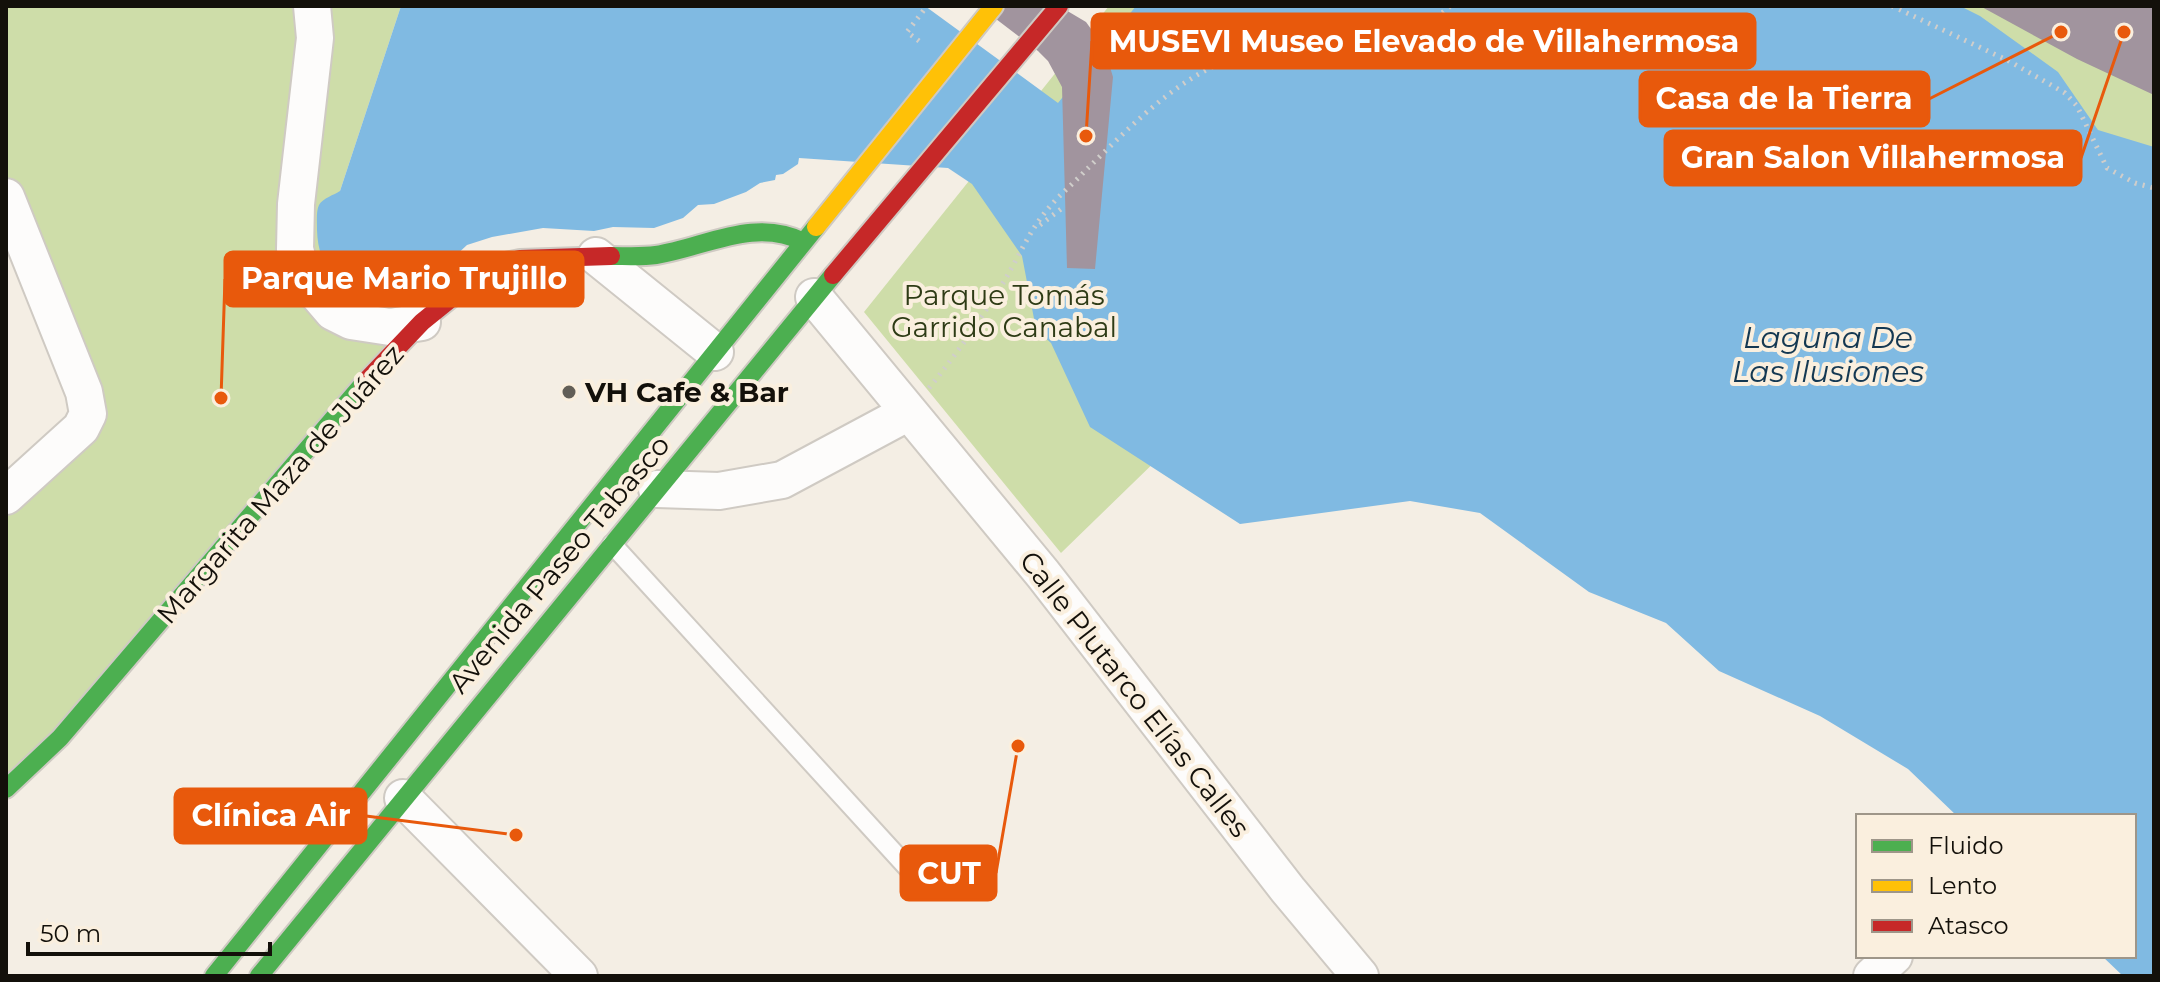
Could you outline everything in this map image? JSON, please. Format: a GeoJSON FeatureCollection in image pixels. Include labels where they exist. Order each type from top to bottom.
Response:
{"type":"FeatureCollection","features":[{"type":"Feature","properties":{"kind":"main road","name":"Avenida Paseo Tabasco"},"geometry":{"type":"LineString","coordinates":[[214,976],[994,6]]}},
{"type":"Feature","properties":{"kind":"main road","name":"Avenida Paseo Tabasco"},"geometry":{"type":"LineString","coordinates":[[259,976],[814,297],[1059,6]]}},
{"type":"Feature","properties":{"kind":"main road","name":"Margarita Maza de Juárez"},"geometry":{"type":"LineString","coordinates":[[6,789],[60,738],[344,405],[422,322],[485,271],[520,259],[655,255],[744,232],[773,232],[804,242]]}},
{"type":"Feature","properties":{"kind":"street"},"geometry":{"type":"LineString","coordinates":[[312,6],[315,38],[296,204],[295,249],[300,268],[320,299],[333,312],[351,321],[390,327],[422,322]]}},
{"type":"Feature","properties":{"kind":"street"},"geometry":{"type":"LineString","coordinates":[[6,197],[84,392],[88,414],[81,428],[6,496]]}},
{"type":"Feature","properties":{"kind":"street"},"geometry":{"type":"LineString","coordinates":[[596,256],[715,352]]}},
{"type":"Feature","properties":{"kind":"street","name":"Calle Plutarco Elías Calles"},"geometry":{"type":"LineString","coordinates":[[814,297],[1043,574],[1288,890],[1360,976]]}},
{"type":"Feature","properties":{"kind":"street"},"geometry":{"type":"LineString","coordinates":[[657,489],[719,491],[782,480],[909,412]]}},
{"type":"Feature","properties":{"kind":"street"},"geometry":{"type":"LineString","coordinates":[[403,798],[579,976]]}},
{"type":"Feature","properties":{"kind":"street"},"geometry":{"type":"LineString","coordinates":[[1872,976],[1892,958]]}},
{"type":"Feature","properties":{"kind":"lane"},"geometry":{"type":"LineString","coordinates":[[612,544],[917,878]]}},
{"type":"Feature","properties":{"kind":"path"},"geometry":{"type":"LineString","coordinates":[[909,412],[969,338],[1046,211],[1146,114],[1195,78],[1221,63],[1249,53],[1299,44],[1359,39],[1416,27],[1439,17],[1450,6]]}},
{"type":"Feature","properties":{"kind":"path"},"geometry":{"type":"LineString","coordinates":[[1892,6],[2009,61],[2065,93],[2077,106],[2107,168],[2135,183],[2154,188]]}},
{"type":"Feature","properties":{"kind":"path"},"geometry":{"type":"LineString","coordinates":[[1036,228],[1065,206]]}},
{"type":"Feature","properties":{"kind":"green space"},"geometry":{"type":"Polygon","coordinates":[[[6,6],[401,6],[340,191],[391,291],[422,322],[6,789],[6,495],[81,428],[6,197],[6,6]]]}},
{"type":"Feature","properties":{"kind":"green space","name":"Parque Tomás Garrido Canabal"},"geometry":{"type":"Polygon","coordinates":[[[1109,6],[1489,6],[1166,451],[1061,553],[864,312],[1109,6]]]}},
{"type":"Feature","properties":{"kind":"green space"},"geometry":{"type":"Polygon","coordinates":[[[1811,6],[2154,6],[2154,229],[1811,6]]]}},
{"type":"Feature","properties":{"kind":"water","name":"Laguna De Las Ilusiones"},"geometry":{"type":"Polygon","coordinates":[[[401,6],[925,6],[1058,103],[1136,6],[1960,6],[1980,16],[2058,72],[2098,130],[2154,147],[2154,976],[2123,976],[2104,958],[2136,958],[2136,814],[1955,814],[1908,769],[1820,716],[1719,671],[1666,623],[1589,592],[1480,513],[1410,501],[1240,524],[1090,427],[1051,343],[1036,329],[1022,256],[972,184],[948,168],[799,158],[798,164],[776,175],[775,180],[760,183],[714,204],[698,205],[683,218],[654,228],[613,227],[594,231],[543,228],[467,245],[439,271],[430,271],[402,290],[373,292],[372,299],[339,283],[321,255],[317,210],[323,200],[340,191],[401,6]]]}},
{"type":"Feature","properties":{"kind":"building"},"geometry":{"type":"Polygon","coordinates":[[[979,6],[1059,6],[1086,22],[1104,47],[1113,77],[1095,269],[1067,268],[1062,87],[1048,61],[1038,51],[979,6]]]}},
{"type":"Feature","properties":{"kind":"building"},"geometry":{"type":"Polygon","coordinates":[[[1980,6],[2154,6],[2154,95],[2077,59],[1980,6]]]}},
{"type":"Feature","properties":{"kind":"traffic: fast"},"geometry":{"type":"LineString","coordinates":[[214,976],[816,227]]}},
{"type":"Feature","properties":{"kind":"traffic: fast"},"geometry":{"type":"LineString","coordinates":[[611,256],[656,255],[748,233],[767,232],[804,242]]}},
{"type":"Feature","properties":{"kind":"traffic: fast"},"geometry":{"type":"LineString","coordinates":[[259,976],[833,275]]}},
{"type":"Feature","properties":{"kind":"traffic: fast"},"geometry":{"type":"LineString","coordinates":[[6,789],[60,738],[363,384]]}},
{"type":"Feature","properties":{"kind":"traffic: slow"},"geometry":{"type":"LineString","coordinates":[[816,227],[994,6]]}},
{"type":"Feature","properties":{"kind":"traffic: jam"},"geometry":{"type":"LineString","coordinates":[[833,275],[1059,6]]}},
{"type":"Feature","properties":{"kind":"traffic: jam"},"geometry":{"type":"LineString","coordinates":[[363,384],[422,322],[485,271],[520,259],[611,256]]}},
{"type":"Feature","properties":{"kind":"place","name":"Casa de la Tierra"},"geometry":{"type":"Point","coordinates":[2061,32]}},
{"type":"Feature","properties":{"kind":"place","name":"Gran Salon Villahermosa"},"geometry":{"type":"Point","coordinates":[2124,32]}},
{"type":"Feature","properties":{"kind":"place","name":"MUSEVI Museo Elevado de Villahermosa"},"geometry":{"type":"Point","coordinates":[1086,136]}},
{"type":"Feature","properties":{"kind":"place","name":"VH Cafe & Bar"},"geometry":{"type":"Point","coordinates":[569,392]}},
{"type":"Feature","properties":{"kind":"place","name":"Parque Mario Trujillo"},"geometry":{"type":"Point","coordinates":[221,398]}},
{"type":"Feature","properties":{"kind":"place","name":"CUT"},"geometry":{"type":"Point","coordinates":[1018,746]}},
{"type":"Feature","properties":{"kind":"place","name":"Clínica Air"},"geometry":{"type":"Point","coordinates":[516,835]}}]}
